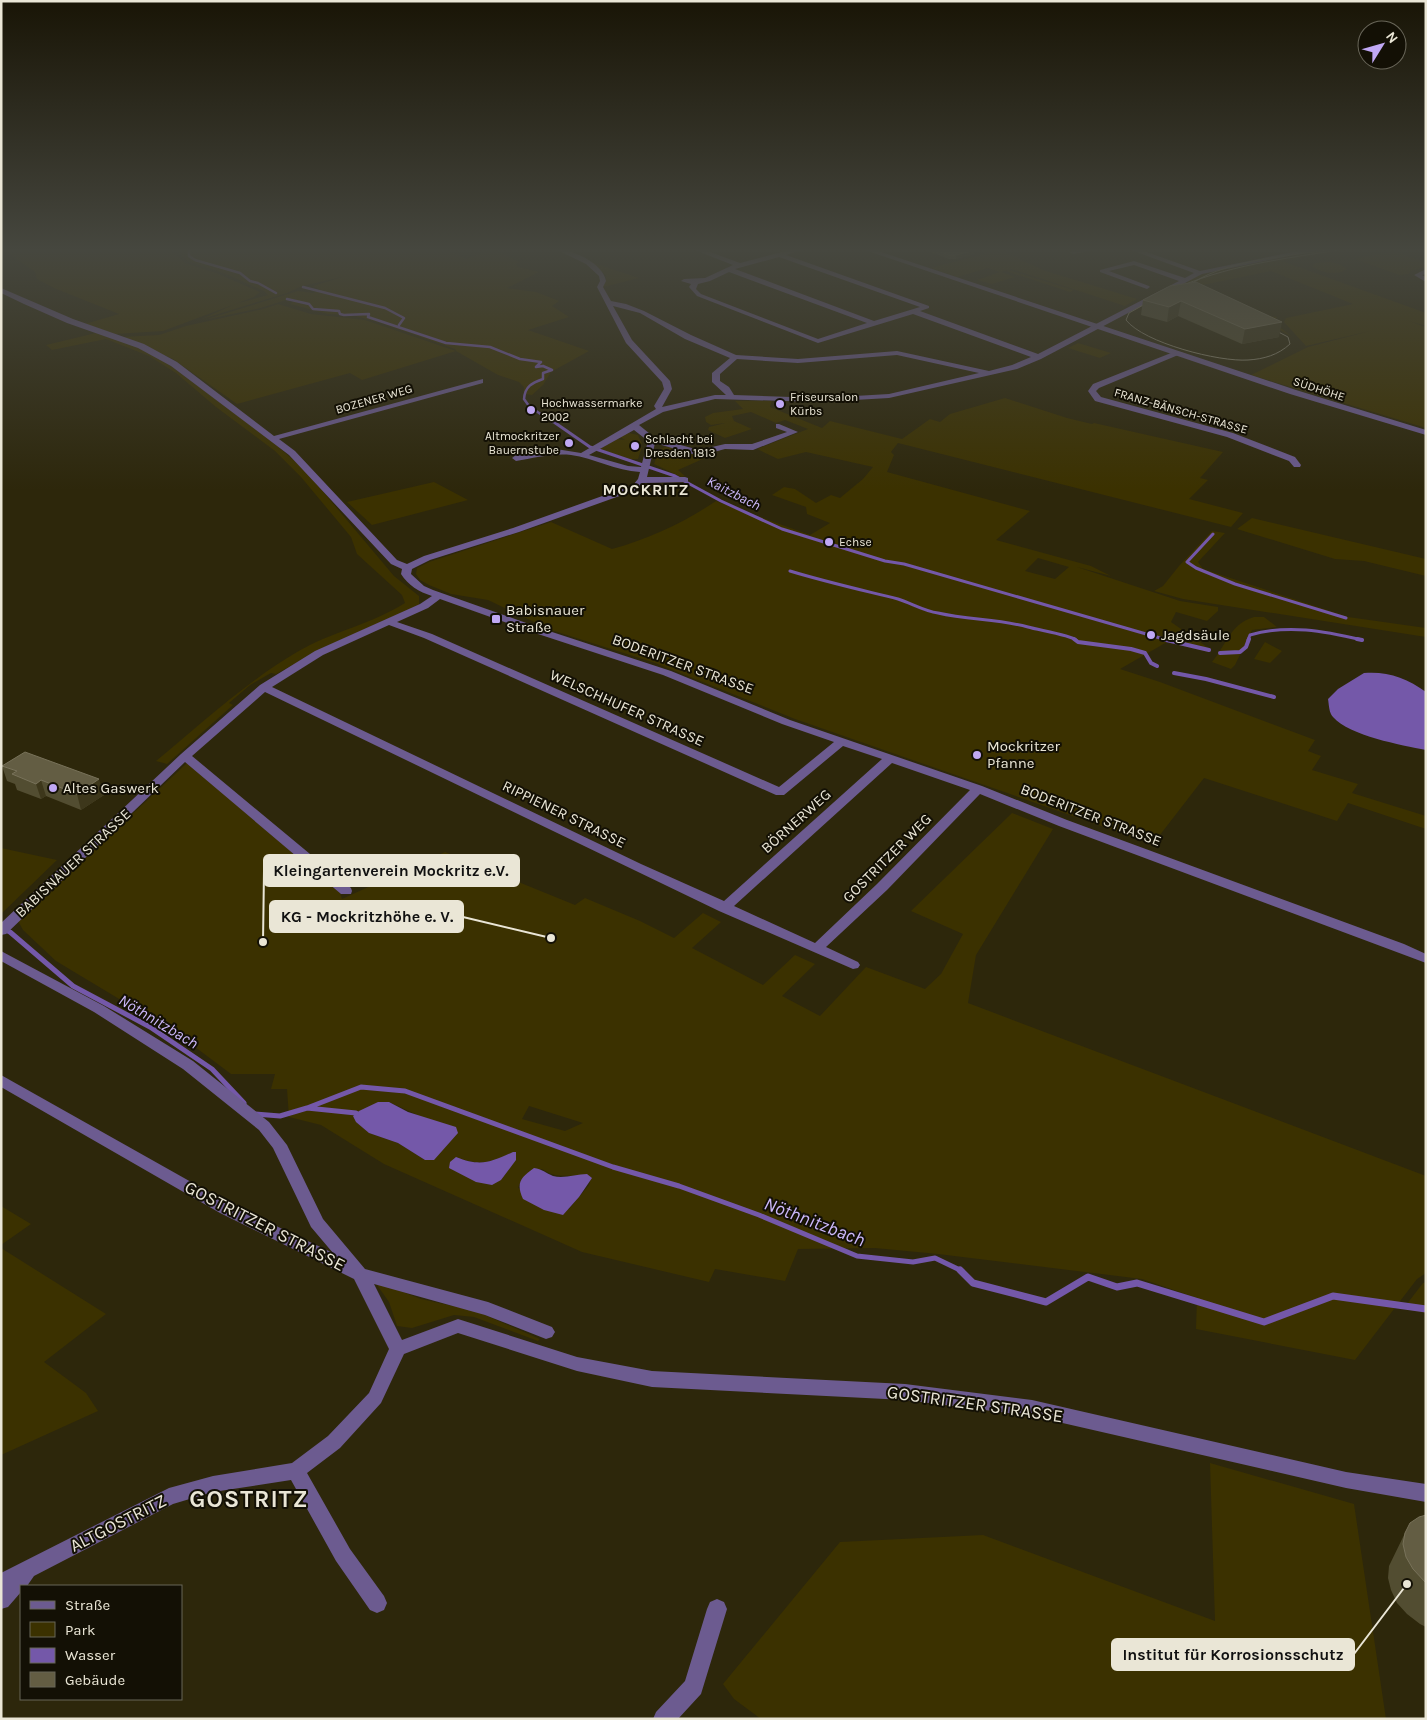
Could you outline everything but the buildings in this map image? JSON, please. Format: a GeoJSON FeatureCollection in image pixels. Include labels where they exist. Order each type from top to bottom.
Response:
{"type":"FeatureCollection","features":[{"type":"Feature","properties":{"kind":"street","name":"BODERITZER STRASSE"},"geometry":{"type":"LineString","coordinates":[[95,329],[129,342],[174,364],[226,405],[274,438],[298,460],[394,562],[408,568],[406,574],[409,579],[421,588],[667,673],[786,722],[978,789],[1064,823],[1399,947],[1426,959]]}},
{"type":"Feature","properties":{"kind":"street"},"geometry":{"type":"LineString","coordinates":[[621,329],[629,342],[666,381],[668,389],[658,406],[660,410]]}},
{"type":"Feature","properties":{"kind":"street"},"geometry":{"type":"LineString","coordinates":[[674,329],[735,357],[798,361],[897,353],[990,373]]}},
{"type":"Feature","properties":{"kind":"street"},"geometry":{"type":"LineString","coordinates":[[788,329],[818,341],[857,329]]}},
{"type":"Feature","properties":{"kind":"street"},"geometry":{"type":"LineString","coordinates":[[962,329],[1038,357]]}},
{"type":"Feature","properties":{"kind":"street"},"geometry":{"type":"LineString","coordinates":[[581,456],[635,426],[634,424],[638,420],[660,410],[697,400],[732,396],[820,400],[864,399],[890,396],[1014,367],[1038,357],[1090,329]]}},
{"type":"Feature","properties":{"kind":"street","name":"SÜDHÖHE"},"geometry":{"type":"LineString","coordinates":[[1106,329],[1293,392],[1426,433]]}},
{"type":"Feature","properties":{"kind":"street","name":"FRANZ-BÄNSCH-STRASSE"},"geometry":{"type":"LineString","coordinates":[[1179,354],[1096,386],[1092,391],[1098,399],[1230,436],[1292,459],[1297,465]]}},
{"type":"Feature","properties":{"kind":"street"},"geometry":{"type":"LineString","coordinates":[[732,396],[726,388],[716,382],[716,373],[735,357]]}},
{"type":"Feature","properties":{"kind":"street","name":"BOZENER WEG"},"geometry":{"type":"LineString","coordinates":[[274,438],[480,381]]}},
{"type":"Feature","properties":{"kind":"street"},"geometry":{"type":"LineString","coordinates":[[635,426],[652,440],[699,453],[725,446],[753,447],[794,432],[779,426]]}},
{"type":"Feature","properties":{"kind":"street"},"geometry":{"type":"LineString","coordinates":[[408,568],[427,558],[516,530],[636,487],[644,470],[652,440]]}},
{"type":"Feature","properties":{"kind":"street"},"geometry":{"type":"LineString","coordinates":[[516,458],[556,452],[581,456],[627,469],[644,470],[681,479]]}},
{"type":"Feature","properties":{"kind":"street","name":"BABISNAUER STRASSE"},"geometry":{"type":"LineString","coordinates":[[4,928],[49,888],[185,756],[264,686],[319,653],[424,606],[439,595]]}},
{"type":"Feature","properties":{"kind":"street","name":"WELSCHHUFER STRASSE"},"geometry":{"type":"LineString","coordinates":[[389,622],[428,636],[780,792],[841,742]]}},
{"type":"Feature","properties":{"kind":"street","name":"RIPPIENER STRASSE"},"geometry":{"type":"LineString","coordinates":[[264,686],[628,864],[853,965]]}},
{"type":"Feature","properties":{"kind":"street"},"geometry":{"type":"LineString","coordinates":[[185,756],[346,891]]}},
{"type":"Feature","properties":{"kind":"street","name":"BÖRNERWEG"},"geometry":{"type":"LineString","coordinates":[[724,908],[890,758]]}},
{"type":"Feature","properties":{"kind":"street","name":"GOSTRITZER WEG"},"geometry":{"type":"LineString","coordinates":[[817,948],[882,887],[978,789]]}},
{"type":"Feature","properties":{"kind":"street"},"geometry":{"type":"LineString","coordinates":[[1,955],[99,1009],[188,1065],[264,1126],[279,1145],[317,1223],[360,1274],[398,1349]]}},
{"type":"Feature","properties":{"kind":"street","name":"GOSTRITZER STRASSE"},"geometry":{"type":"LineString","coordinates":[[1,1080],[226,1210],[360,1274],[488,1309],[546,1332]]}},
{"type":"Feature","properties":{"kind":"street","name":"GOSTRITZER STRASSE"},"geometry":{"type":"LineString","coordinates":[[398,1349],[458,1326],[577,1364],[652,1379],[905,1392],[1032,1408],[1346,1480],[1426,1493]]}},
{"type":"Feature","properties":{"kind":"street","name":"ALTGOSTRITZ"},"geometry":{"type":"LineString","coordinates":[[1,1583],[169,1497],[213,1484],[296,1471],[334,1442],[375,1398],[398,1349]]}},
{"type":"Feature","properties":{"kind":"street"},"geometry":{"type":"LineString","coordinates":[[296,1471],[320,1511],[343,1556],[378,1603]]}},
{"type":"Feature","properties":{"kind":"street","name":"ALTGOSTRITZ"},"geometry":{"type":"LineString","coordinates":[[1,1600],[32,1567]]}},
{"type":"Feature","properties":{"kind":"street"},"geometry":{"type":"LineString","coordinates":[[662,1719],[694,1687],[717,1609]]}},
{"type":"Feature","properties":{"kind":"green space"},"geometry":{"type":"Polygon","coordinates":[[[101,329],[168,329],[163,331],[115,334],[101,329]]]}},
{"type":"Feature","properties":{"kind":"green space"},"geometry":{"type":"Polygon","coordinates":[[[176,329],[392,329],[456,351],[362,380],[350,373],[237,404],[173,359],[122,337],[159,335],[176,329]]]}},
{"type":"Feature","properties":{"kind":"green space"},"geometry":{"type":"Polygon","coordinates":[[[399,329],[530,329],[528,330],[589,351],[551,372],[543,385],[532,395],[524,394],[524,387],[519,382],[498,375],[455,349],[399,329]]]}},
{"type":"Feature","properties":{"kind":"green space"},"geometry":{"type":"Polygon","coordinates":[[[1291,329],[1426,329],[1426,428],[1251,375],[1308,347],[1370,331],[1306,346],[1291,329]]]}},
{"type":"Feature","properties":{"kind":"green space"},"geometry":{"type":"Polygon","coordinates":[[[96,333],[135,346],[163,360],[269,439],[304,469],[394,576],[419,596],[419,605],[325,647],[276,674],[271,673],[250,685],[229,703],[233,705],[167,764],[156,761],[260,676],[310,645],[379,617],[405,603],[402,595],[357,554],[351,537],[301,477],[275,451],[216,407],[176,373],[149,356],[106,339],[52,350],[46,345],[96,333]]]}},
{"type":"Feature","properties":{"kind":"green space"},"geometry":{"type":"Polygon","coordinates":[[[1078,343],[1111,353],[1100,358],[1068,348],[1078,343]]]}},
{"type":"Feature","properties":{"kind":"green space"},"geometry":{"type":"Polygon","coordinates":[[[1005,398],[1067,418],[1223,452],[1200,478],[1208,480],[1189,499],[1243,513],[1231,527],[898,443],[891,452],[894,455],[887,472],[1030,511],[996,540],[1091,566],[1111,576],[1077,567],[1180,601],[1218,607],[1218,611],[1207,621],[1176,612],[1171,622],[1210,649],[1208,652],[1167,642],[1120,669],[1315,740],[1308,751],[1321,756],[1312,770],[1358,784],[1352,793],[1426,816],[1426,829],[1348,803],[1337,821],[1204,778],[1153,844],[795,719],[655,663],[551,630],[488,600],[451,594],[420,580],[416,574],[417,568],[429,562],[551,522],[612,549],[666,529],[716,501],[810,535],[830,523],[807,514],[806,507],[772,495],[784,487],[795,489],[816,503],[831,495],[840,498],[863,479],[873,467],[806,452],[778,459],[757,449],[808,429],[785,420],[776,423],[751,412],[732,416],[734,421],[752,429],[725,438],[708,430],[709,427],[725,423],[711,425],[706,422],[705,417],[713,413],[743,409],[735,401],[772,401],[770,407],[822,428],[830,421],[902,439],[930,419],[940,422],[950,414],[1005,398]],[[1038,558],[1025,571],[1055,579],[1069,567],[1038,558]]]}},
{"type":"Feature","properties":{"kind":"green space"},"geometry":{"type":"Polygon","coordinates":[[[629,433],[638,435],[642,444],[633,446],[642,447],[638,459],[630,459],[599,449],[617,439],[625,440],[620,437],[629,433]]]}},
{"type":"Feature","properties":{"kind":"green space"},"geometry":{"type":"Polygon","coordinates":[[[665,447],[679,448],[705,458],[678,470],[685,476],[681,477],[654,464],[659,449],[665,447]]]}},
{"type":"Feature","properties":{"kind":"green space"},"geometry":{"type":"Polygon","coordinates":[[[434,482],[468,500],[372,525],[347,502],[434,482]]]}},
{"type":"Feature","properties":{"kind":"green space"},"geometry":{"type":"Polygon","coordinates":[[[1252,518],[1426,559],[1426,576],[1364,561],[1335,559],[1237,529],[1252,518]]]}},
{"type":"Feature","properties":{"kind":"green space"},"geometry":{"type":"Polygon","coordinates":[[[1212,531],[1225,533],[1198,562],[1203,569],[1348,617],[1426,628],[1426,637],[1183,599],[1154,591],[1163,586],[1212,531]]]}},
{"type":"Feature","properties":{"kind":"green space"},"geometry":{"type":"Polygon","coordinates":[[[1254,617],[1264,617],[1277,627],[1252,630],[1235,665],[1231,669],[1212,662],[1239,624],[1254,617]]]}},
{"type":"Feature","properties":{"kind":"green space"},"geometry":{"type":"Polygon","coordinates":[[[1265,642],[1282,651],[1270,663],[1254,659],[1265,642]]]}},
{"type":"Feature","properties":{"kind":"green space"},"geometry":{"type":"Polygon","coordinates":[[[188,762],[340,893],[342,899],[445,852],[575,905],[585,898],[640,921],[674,938],[703,913],[721,922],[692,948],[763,985],[795,955],[815,964],[782,996],[820,1016],[866,967],[925,989],[941,974],[963,934],[911,911],[1012,813],[1053,829],[976,955],[968,1003],[1426,1176],[1426,1273],[1417,1279],[1355,1360],[1196,1329],[1197,1298],[1142,1279],[875,1248],[798,1249],[785,1281],[715,1269],[709,1282],[582,1252],[384,1164],[321,1125],[289,1117],[287,1089],[271,1089],[275,1074],[231,1074],[179,1035],[56,961],[23,930],[18,921],[188,762]],[[378,1102],[369,1133],[398,1143],[425,1160],[422,1117],[389,1102],[378,1102]],[[529,1106],[522,1119],[565,1131],[583,1123],[529,1106]],[[456,1157],[501,1180],[507,1172],[497,1160],[476,1162],[456,1157]],[[542,1169],[524,1177],[518,1188],[569,1209],[589,1185],[591,1178],[578,1175],[555,1175],[542,1169]]]}},
{"type":"Feature","properties":{"kind":"green space"},"geometry":{"type":"Polygon","coordinates":[[[1,848],[57,860],[1,914],[1,848]]]}},
{"type":"Feature","properties":{"kind":"green space"},"geometry":{"type":"Polygon","coordinates":[[[1,1206],[31,1224],[1,1245],[1,1206]]]}},
{"type":"Feature","properties":{"kind":"green space"},"geometry":{"type":"Polygon","coordinates":[[[1,1248],[106,1314],[44,1362],[86,1393],[98,1411],[1,1455],[1,1248]]]}},
{"type":"Feature","properties":{"kind":"green space"},"geometry":{"type":"Polygon","coordinates":[[[1426,1282],[1426,1313],[1403,1309],[1423,1283],[1426,1282]]]}},
{"type":"Feature","properties":{"kind":"green space"},"geometry":{"type":"Polygon","coordinates":[[[380,1283],[421,1299],[476,1311],[540,1339],[538,1341],[474,1317],[454,1315],[412,1328],[397,1326],[389,1302],[377,1285],[380,1283]]]}},
{"type":"Feature","properties":{"kind":"green space"},"geometry":{"type":"Polygon","coordinates":[[[1210,1463],[1354,1504],[1386,1719],[761,1719],[734,1699],[723,1684],[840,1542],[983,1535],[1215,1621],[1210,1463]]]}},
{"type":"Feature","properties":{"kind":"water"},"geometry":{"type":"Polygon","coordinates":[[[1364,673],[1381,673],[1396,676],[1426,692],[1426,750],[1363,734],[1341,724],[1333,717],[1328,699],[1338,689],[1364,673]]]}},
{"type":"Feature","properties":{"kind":"water"},"geometry":{"type":"Polygon","coordinates":[[[378,1102],[389,1102],[408,1112],[456,1127],[458,1133],[434,1160],[425,1160],[398,1143],[369,1133],[356,1122],[353,1116],[378,1102]]]}},
{"type":"Feature","properties":{"kind":"water"},"geometry":{"type":"Polygon","coordinates":[[[516,1152],[516,1160],[501,1180],[492,1185],[476,1182],[449,1168],[450,1162],[456,1157],[472,1162],[486,1162],[516,1152]]]}},
{"type":"Feature","properties":{"kind":"water"},"geometry":{"type":"Polygon","coordinates":[[[534,1168],[557,1177],[587,1174],[592,1178],[563,1215],[544,1210],[523,1199],[520,1189],[521,1181],[534,1168]]]}},
{"type":"Feature","properties":{"kind":"waterway","name":"Kaitzbach"},"geometry":{"type":"LineString","coordinates":[[405,329],[446,343],[490,347],[520,359],[541,362],[536,367],[543,366],[552,370],[543,373],[543,379],[530,386],[526,391],[524,399],[529,406],[552,422]]}},
{"type":"Feature","properties":{"kind":"waterway","name":"Kaitzbach"},"geometry":{"type":"LineString","coordinates":[[551,420],[590,447],[675,476],[721,501],[782,529],[885,561],[904,564],[1167,640]]}},
{"type":"Feature","properties":{"kind":"waterway"},"geometry":{"type":"LineString","coordinates":[[1213,534],[1187,562],[1196,568],[1235,584],[1346,618]]}},
{"type":"Feature","properties":{"kind":"waterway"},"geometry":{"type":"LineString","coordinates":[[790,571],[898,599],[933,612],[1017,624],[1061,634],[1076,640]]}},
{"type":"Feature","properties":{"kind":"waterway","name":"Kaitzbach"},"geometry":{"type":"LineString","coordinates":[[1248,640],[1250,635],[1292,629],[1334,634],[1362,640],[1357,639]]}},
{"type":"Feature","properties":{"kind":"waterway"},"geometry":{"type":"LineString","coordinates":[[1074,639],[1078,642],[1131,649],[1145,653],[1151,663],[1157,666]]}},
{"type":"Feature","properties":{"kind":"waterway","name":"Kaitzbach"},"geometry":{"type":"LineString","coordinates":[[1162,639],[1209,650]]}},
{"type":"Feature","properties":{"kind":"waterway","name":"Kaitzbach"},"geometry":{"type":"LineString","coordinates":[[1220,653],[1240,652],[1246,647],[1249,639]]}},
{"type":"Feature","properties":{"kind":"waterway"},"geometry":{"type":"LineString","coordinates":[[1174,673],[1206,679],[1274,697]]}},
{"type":"Feature","properties":{"kind":"waterway","name":"Nöthnitzbach"},"geometry":{"type":"LineString","coordinates":[[5,930],[10,932],[73,986],[150,1027],[212,1069],[244,1103]]}},
{"type":"Feature","properties":{"kind":"waterway","name":"Nöthnitzbach"},"geometry":{"type":"LineString","coordinates":[[307,1108],[361,1087],[405,1091],[613,1167],[679,1186],[759,1215],[857,1256],[913,1262],[935,1258],[960,1270]]}},
{"type":"Feature","properties":{"kind":"waterway","name":"Nöthnitzbach"},"geometry":{"type":"LineString","coordinates":[[255,1114],[280,1116],[307,1108]]}},
{"type":"Feature","properties":{"kind":"waterway","name":"Nöthnitzbach"},"geometry":{"type":"LineString","coordinates":[[307,1108],[356,1113]]}},
{"type":"Feature","properties":{"kind":"waterway","name":"Nöthnitzbach"},"geometry":{"type":"LineString","coordinates":[[960,1270],[973,1283],[1046,1302],[1088,1277],[1117,1287],[1137,1283],[1264,1322],[1333,1296],[1426,1309]]}},
{"type":"Feature","properties":{"kind":"tram line"},"geometry":{"type":"LineString","coordinates":[[1137,329],[1165,343],[1183,349],[1235,360],[1248,360],[1276,354],[1290,344],[1288,337],[1273,329]]}},
{"type":"Feature","properties":{"kind":"place","name":"Friseursalon Kürbs"},"geometry":{"type":"Point","coordinates":[780,404]}},
{"type":"Feature","properties":{"kind":"place","name":"Hochwassermarke 2002"},"geometry":{"type":"Point","coordinates":[531,410]}},
{"type":"Feature","properties":{"kind":"place","name":"Altmockritzer Bauernstube"},"geometry":{"type":"Point","coordinates":[569,443]}},
{"type":"Feature","properties":{"kind":"place","name":"Schlacht bei Dresden 1813"},"geometry":{"type":"Point","coordinates":[635,446]}},
{"type":"Feature","properties":{"kind":"place","name":"Echse"},"geometry":{"type":"Point","coordinates":[829,542]}},
{"type":"Feature","properties":{"kind":"place","name":"Babisnauer Straße"},"geometry":{"type":"Point","coordinates":[496,619]}},
{"type":"Feature","properties":{"kind":"place","name":"Jagdsäule"},"geometry":{"type":"Point","coordinates":[1151,635]}},
{"type":"Feature","properties":{"kind":"place","name":"Mockritzer Pfanne"},"geometry":{"type":"Point","coordinates":[977,755]}},
{"type":"Feature","properties":{"kind":"place","name":"Altes Gaswerk"},"geometry":{"type":"Point","coordinates":[53,788]}},
{"type":"Feature","properties":{"kind":"place","name":"KG - Mockritzhöhe e. V."},"geometry":{"type":"Point","coordinates":[551,938]}},
{"type":"Feature","properties":{"kind":"place","name":"Kleingartenverein Mockritz e.V."},"geometry":{"type":"Point","coordinates":[263,942]}},
{"type":"Feature","properties":{"kind":"place","name":"Institut für Korrosionsschutz"},"geometry":{"type":"Point","coordinates":[1407,1584]}},
{"type":"Feature","properties":{"kind":"district","name":"MOCKRITZ"},"geometry":{"type":"Point","coordinates":[646,489]}},
{"type":"Feature","properties":{"kind":"district","name":"GOSTRITZ"},"geometry":{"type":"Point","coordinates":[249,1499]}}]}
